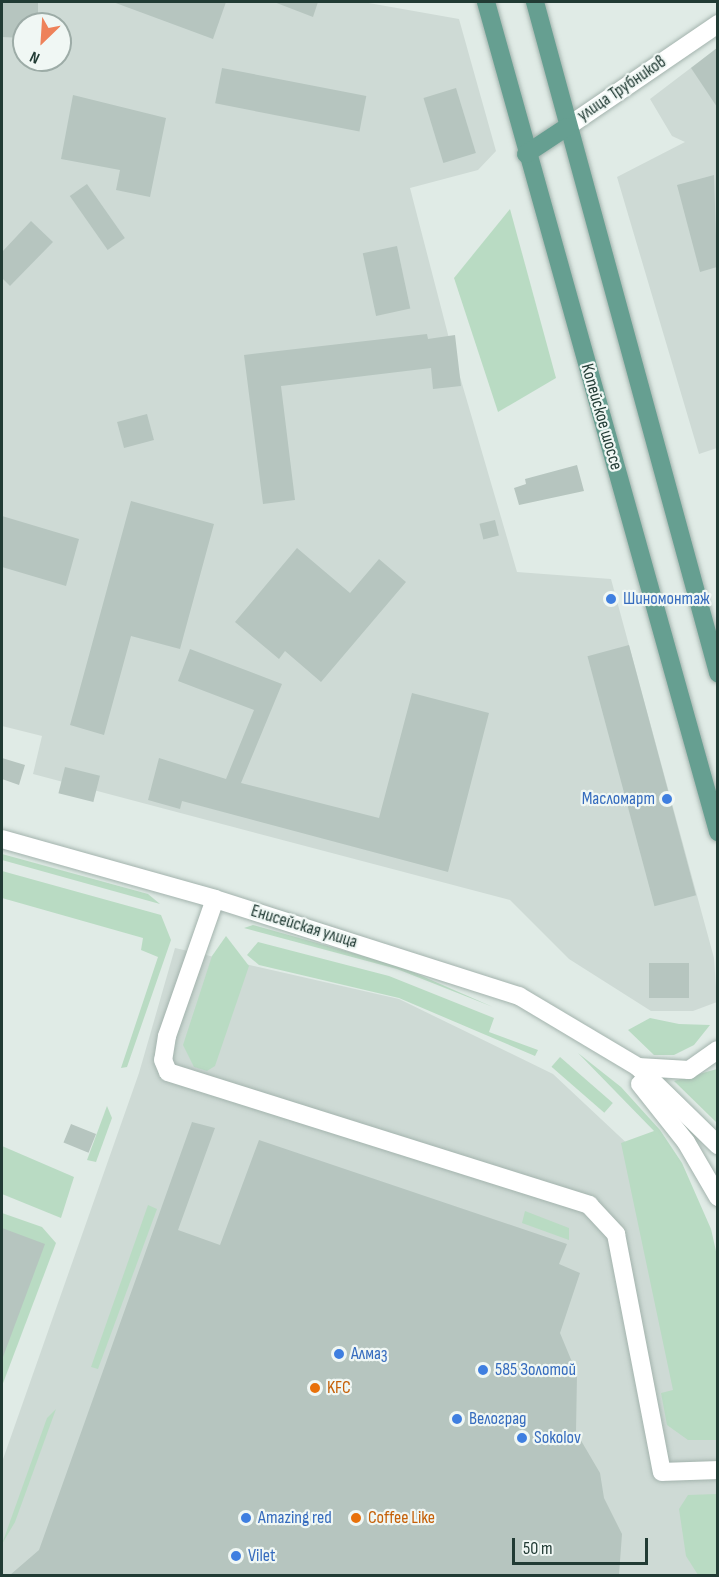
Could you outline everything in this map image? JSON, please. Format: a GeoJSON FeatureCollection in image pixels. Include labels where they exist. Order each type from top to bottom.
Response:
{"type":"FeatureCollection","features":[{"type":"Feature","properties":{"kind":"main road","name":"Копейское шоссе"},"geometry":{"type":"LineString","coordinates":[[486,2],[526,154],[717,832]]}},
{"type":"Feature","properties":{"kind":"main road"},"geometry":{"type":"LineString","coordinates":[[535,2],[567,127],[717,673]]}},
{"type":"Feature","properties":{"kind":"main road","name":"улица Трубников"},"geometry":{"type":"LineString","coordinates":[[526,154],[567,127]]}},
{"type":"Feature","properties":{"kind":"street","name":"улица Трубников"},"geometry":{"type":"LineString","coordinates":[[567,127],[717,24]]}},
{"type":"Feature","properties":{"kind":"street","name":"Енисейская улица"},"geometry":{"type":"LineString","coordinates":[[2,839],[215,899],[519,996],[598,1039],[639,1067],[717,1145]]}},
{"type":"Feature","properties":{"kind":"street"},"geometry":{"type":"LineString","coordinates":[[215,899],[167,1036],[163,1060],[168,1072],[588,1204],[616,1234],[662,1472],[717,1470]]}},
{"type":"Feature","properties":{"kind":"street","name":"Енисейская улица"},"geometry":{"type":"LineString","coordinates":[[598,1039],[663,1110],[717,1197]]}},
{"type":"Feature","properties":{"kind":"street"},"geometry":{"type":"LineString","coordinates":[[639,1067],[689,1070],[717,1050]]}},
{"type":"Feature","properties":{"kind":"shaded area"},"geometry":{"type":"Polygon","coordinates":[[[2,2],[363,2],[459,19],[496,151],[478,170],[410,188],[451,346],[517,572],[611,579],[714,958],[717,1002],[693,1011],[651,1011],[569,959],[510,900],[33,774],[42,736],[2,726],[2,2]]]}},
{"type":"Feature","properties":{"kind":"shaded area"},"geometry":{"type":"Polygon","coordinates":[[[717,48],[717,448],[699,454],[617,177],[685,142],[672,136],[650,99],[717,48]]]}},
{"type":"Feature","properties":{"kind":"shaded area"},"geometry":{"type":"Polygon","coordinates":[[[175,948],[399,999],[553,1074],[665,1179],[717,1395],[717,1575],[2,1575],[2,1462],[139,1073],[175,948]]]}},
{"type":"Feature","properties":{"kind":"green space"},"geometry":{"type":"Polygon","coordinates":[[[510,209],[556,378],[498,412],[454,278],[510,209]]]}},
{"type":"Feature","properties":{"kind":"green space"},"geometry":{"type":"Polygon","coordinates":[[[2,854],[148,894],[160,904],[2,860],[2,854]]]}},
{"type":"Feature","properties":{"kind":"green space"},"geometry":{"type":"Polygon","coordinates":[[[2,871],[161,915],[171,940],[127,1067],[121,1068],[158,957],[141,950],[143,938],[2,898],[2,871]]]}},
{"type":"Feature","properties":{"kind":"green space"},"geometry":{"type":"Polygon","coordinates":[[[253,925],[399,966],[493,1007],[397,969],[244,928],[253,925]]]}},
{"type":"Feature","properties":{"kind":"green space"},"geometry":{"type":"Polygon","coordinates":[[[226,936],[249,966],[215,1066],[207,1071],[194,1067],[183,1045],[212,956],[226,936]]]}},
{"type":"Feature","properties":{"kind":"green space"},"geometry":{"type":"Polygon","coordinates":[[[258,942],[389,976],[494,1018],[489,1032],[538,1050],[535,1056],[399,998],[259,965],[247,955],[258,942]]]}},
{"type":"Feature","properties":{"kind":"green space"},"geometry":{"type":"Polygon","coordinates":[[[650,1018],[679,1024],[710,1025],[694,1045],[674,1055],[654,1055],[628,1030],[650,1018]]]}},
{"type":"Feature","properties":{"kind":"green space"},"geometry":{"type":"Polygon","coordinates":[[[578,1053],[621,1087],[660,1130],[682,1163],[711,1229],[718,1260],[717,1440],[688,1440],[667,1425],[661,1393],[673,1390],[621,1143],[654,1131],[578,1053]]]}},
{"type":"Feature","properties":{"kind":"green space"},"geometry":{"type":"Polygon","coordinates":[[[560,1057],[613,1103],[604,1113],[551,1067],[560,1057]]]}},
{"type":"Feature","properties":{"kind":"green space"},"geometry":{"type":"Polygon","coordinates":[[[717,1069],[717,1123],[674,1081],[717,1069]]]}},
{"type":"Feature","properties":{"kind":"green space"},"geometry":{"type":"Polygon","coordinates":[[[107,1106],[112,1118],[96,1162],[87,1160],[107,1106]]]}},
{"type":"Feature","properties":{"kind":"green space"},"geometry":{"type":"Polygon","coordinates":[[[2,1146],[74,1177],[61,1218],[2,1194],[2,1146]]]}},
{"type":"Feature","properties":{"kind":"green space"},"geometry":{"type":"Polygon","coordinates":[[[148,1205],[157,1209],[98,1369],[91,1367],[148,1205]]]}},
{"type":"Feature","properties":{"kind":"green space"},"geometry":{"type":"Polygon","coordinates":[[[525,1211],[569,1228],[569,1240],[522,1223],[525,1211]]]}},
{"type":"Feature","properties":{"kind":"green space"},"geometry":{"type":"Polygon","coordinates":[[[2,1213],[42,1227],[56,1243],[2,1386],[2,1213]]]}},
{"type":"Feature","properties":{"kind":"green space"},"geometry":{"type":"Polygon","coordinates":[[[56,1409],[15,1522],[2,1544],[47,1418],[56,1409]]]}},
{"type":"Feature","properties":{"kind":"green space"},"geometry":{"type":"Polygon","coordinates":[[[717,1494],[717,1575],[698,1575],[686,1556],[679,1509],[688,1495],[717,1494]]]}},
{"type":"Feature","properties":{"kind":"building"},"geometry":{"type":"Polygon","coordinates":[[[2,2],[38,2],[38,12],[12,12],[12,37],[2,37],[2,2]]]}},
{"type":"Feature","properties":{"kind":"building"},"geometry":{"type":"Polygon","coordinates":[[[113,2],[226,2],[213,39],[113,2]]]}},
{"type":"Feature","properties":{"kind":"building"},"geometry":{"type":"Polygon","coordinates":[[[274,2],[318,2],[313,17],[274,2]]]}},
{"type":"Feature","properties":{"kind":"building"},"geometry":{"type":"Polygon","coordinates":[[[717,48],[717,107],[691,68],[717,48]]]}},
{"type":"Feature","properties":{"kind":"building"},"geometry":{"type":"Polygon","coordinates":[[[222,68],[366,96],[359,131],[215,103],[222,68]]]}},
{"type":"Feature","properties":{"kind":"building"},"geometry":{"type":"Polygon","coordinates":[[[456,88],[476,153],[443,163],[423,98],[456,88]]]}},
{"type":"Feature","properties":{"kind":"building"},"geometry":{"type":"Polygon","coordinates":[[[73,95],[166,118],[150,197],[116,190],[120,170],[61,159],[73,95]]]}},
{"type":"Feature","properties":{"kind":"building"},"geometry":{"type":"Polygon","coordinates":[[[714,175],[717,267],[700,272],[677,185],[714,175]]]}},
{"type":"Feature","properties":{"kind":"building"},"geometry":{"type":"Polygon","coordinates":[[[87,184],[125,238],[108,250],[70,196],[87,184]]]}},
{"type":"Feature","properties":{"kind":"building"},"geometry":{"type":"Polygon","coordinates":[[[31,221],[53,242],[10,286],[2,278],[2,252],[31,221]]]}},
{"type":"Feature","properties":{"kind":"building"},"geometry":{"type":"Polygon","coordinates":[[[397,246],[410,309],[376,316],[363,253],[397,246]]]}},
{"type":"Feature","properties":{"kind":"building"},"geometry":{"type":"Polygon","coordinates":[[[427,334],[428,339],[455,335],[461,386],[433,389],[431,368],[281,386],[295,500],[263,504],[244,355],[427,334]]]}},
{"type":"Feature","properties":{"kind":"building"},"geometry":{"type":"Polygon","coordinates":[[[147,414],[154,440],[124,448],[117,422],[147,414]]]}},
{"type":"Feature","properties":{"kind":"building"},"geometry":{"type":"Polygon","coordinates":[[[577,465],[584,491],[519,505],[514,488],[526,484],[525,479],[577,465]]]}},
{"type":"Feature","properties":{"kind":"building"},"geometry":{"type":"Polygon","coordinates":[[[131,501],[214,524],[180,649],[131,636],[104,735],[70,725],[131,501]]]}},
{"type":"Feature","properties":{"kind":"building"},"geometry":{"type":"Polygon","coordinates":[[[2,516],[79,539],[66,586],[2,567],[2,516]]]}},
{"type":"Feature","properties":{"kind":"building"},"geometry":{"type":"Polygon","coordinates":[[[495,520],[499,536],[483,539],[479,524],[495,520]]]}},
{"type":"Feature","properties":{"kind":"building"},"geometry":{"type":"Polygon","coordinates":[[[297,548],[350,593],[379,559],[406,582],[321,682],[285,651],[279,659],[235,622],[297,548]]]}},
{"type":"Feature","properties":{"kind":"building"},"geometry":{"type":"Polygon","coordinates":[[[629,645],[696,895],[654,906],[587,656],[629,645]]]}},
{"type":"Feature","properties":{"kind":"building"},"geometry":{"type":"Polygon","coordinates":[[[190,649],[282,684],[241,783],[379,818],[412,693],[489,713],[448,872],[182,801],[180,809],[148,800],[159,758],[226,779],[254,710],[178,681],[190,649]]]}},
{"type":"Feature","properties":{"kind":"building"},"geometry":{"type":"Polygon","coordinates":[[[2,758],[25,765],[19,785],[2,779],[2,758]]]}},
{"type":"Feature","properties":{"kind":"building"},"geometry":{"type":"Polygon","coordinates":[[[65,767],[100,776],[93,802],[58,793],[65,767]]]}},
{"type":"Feature","properties":{"kind":"building"},"geometry":{"type":"Polygon","coordinates":[[[649,963],[689,963],[689,998],[649,998],[649,963]]]}},
{"type":"Feature","properties":{"kind":"building","name":"Алмаз"},"geometry":{"type":"Polygon","coordinates":[[[192,1122],[215,1128],[178,1230],[220,1245],[259,1140],[567,1244],[559,1264],[580,1273],[560,1333],[577,1374],[576,1432],[600,1473],[604,1498],[622,1534],[619,1575],[10,1575],[39,1550],[192,1122]]]}},
{"type":"Feature","properties":{"kind":"building"},"geometry":{"type":"Polygon","coordinates":[[[71,1124],[96,1134],[89,1153],[64,1143],[71,1124]]]}},
{"type":"Feature","properties":{"kind":"building"},"geometry":{"type":"Polygon","coordinates":[[[2,1228],[45,1244],[3,1357],[2,1357],[2,1228]]]}},
{"type":"Feature","properties":{"kind":"place","name":"Шиномонтаж"},"geometry":{"type":"Point","coordinates":[611,599]}},
{"type":"Feature","properties":{"kind":"place","name":"Масломарт"},"geometry":{"type":"Point","coordinates":[667,799]}},
{"type":"Feature","properties":{"kind":"place","name":"Алмаз"},"geometry":{"type":"Point","coordinates":[339,1354]}},
{"type":"Feature","properties":{"kind":"place","name":"585 Золотой"},"geometry":{"type":"Point","coordinates":[483,1370]}},
{"type":"Feature","properties":{"kind":"place","name":"KFC"},"geometry":{"type":"Point","coordinates":[315,1388]}},
{"type":"Feature","properties":{"kind":"place","name":"Велоград"},"geometry":{"type":"Point","coordinates":[457,1419]}},
{"type":"Feature","properties":{"kind":"place","name":"Sokolov"},"geometry":{"type":"Point","coordinates":[522,1438]}},
{"type":"Feature","properties":{"kind":"place","name":"Amazing red"},"geometry":{"type":"Point","coordinates":[246,1518]}},
{"type":"Feature","properties":{"kind":"place","name":"Coffee Like"},"geometry":{"type":"Point","coordinates":[356,1518]}},
{"type":"Feature","properties":{"kind":"place","name":"Vilet"},"geometry":{"type":"Point","coordinates":[236,1556]}}]}
